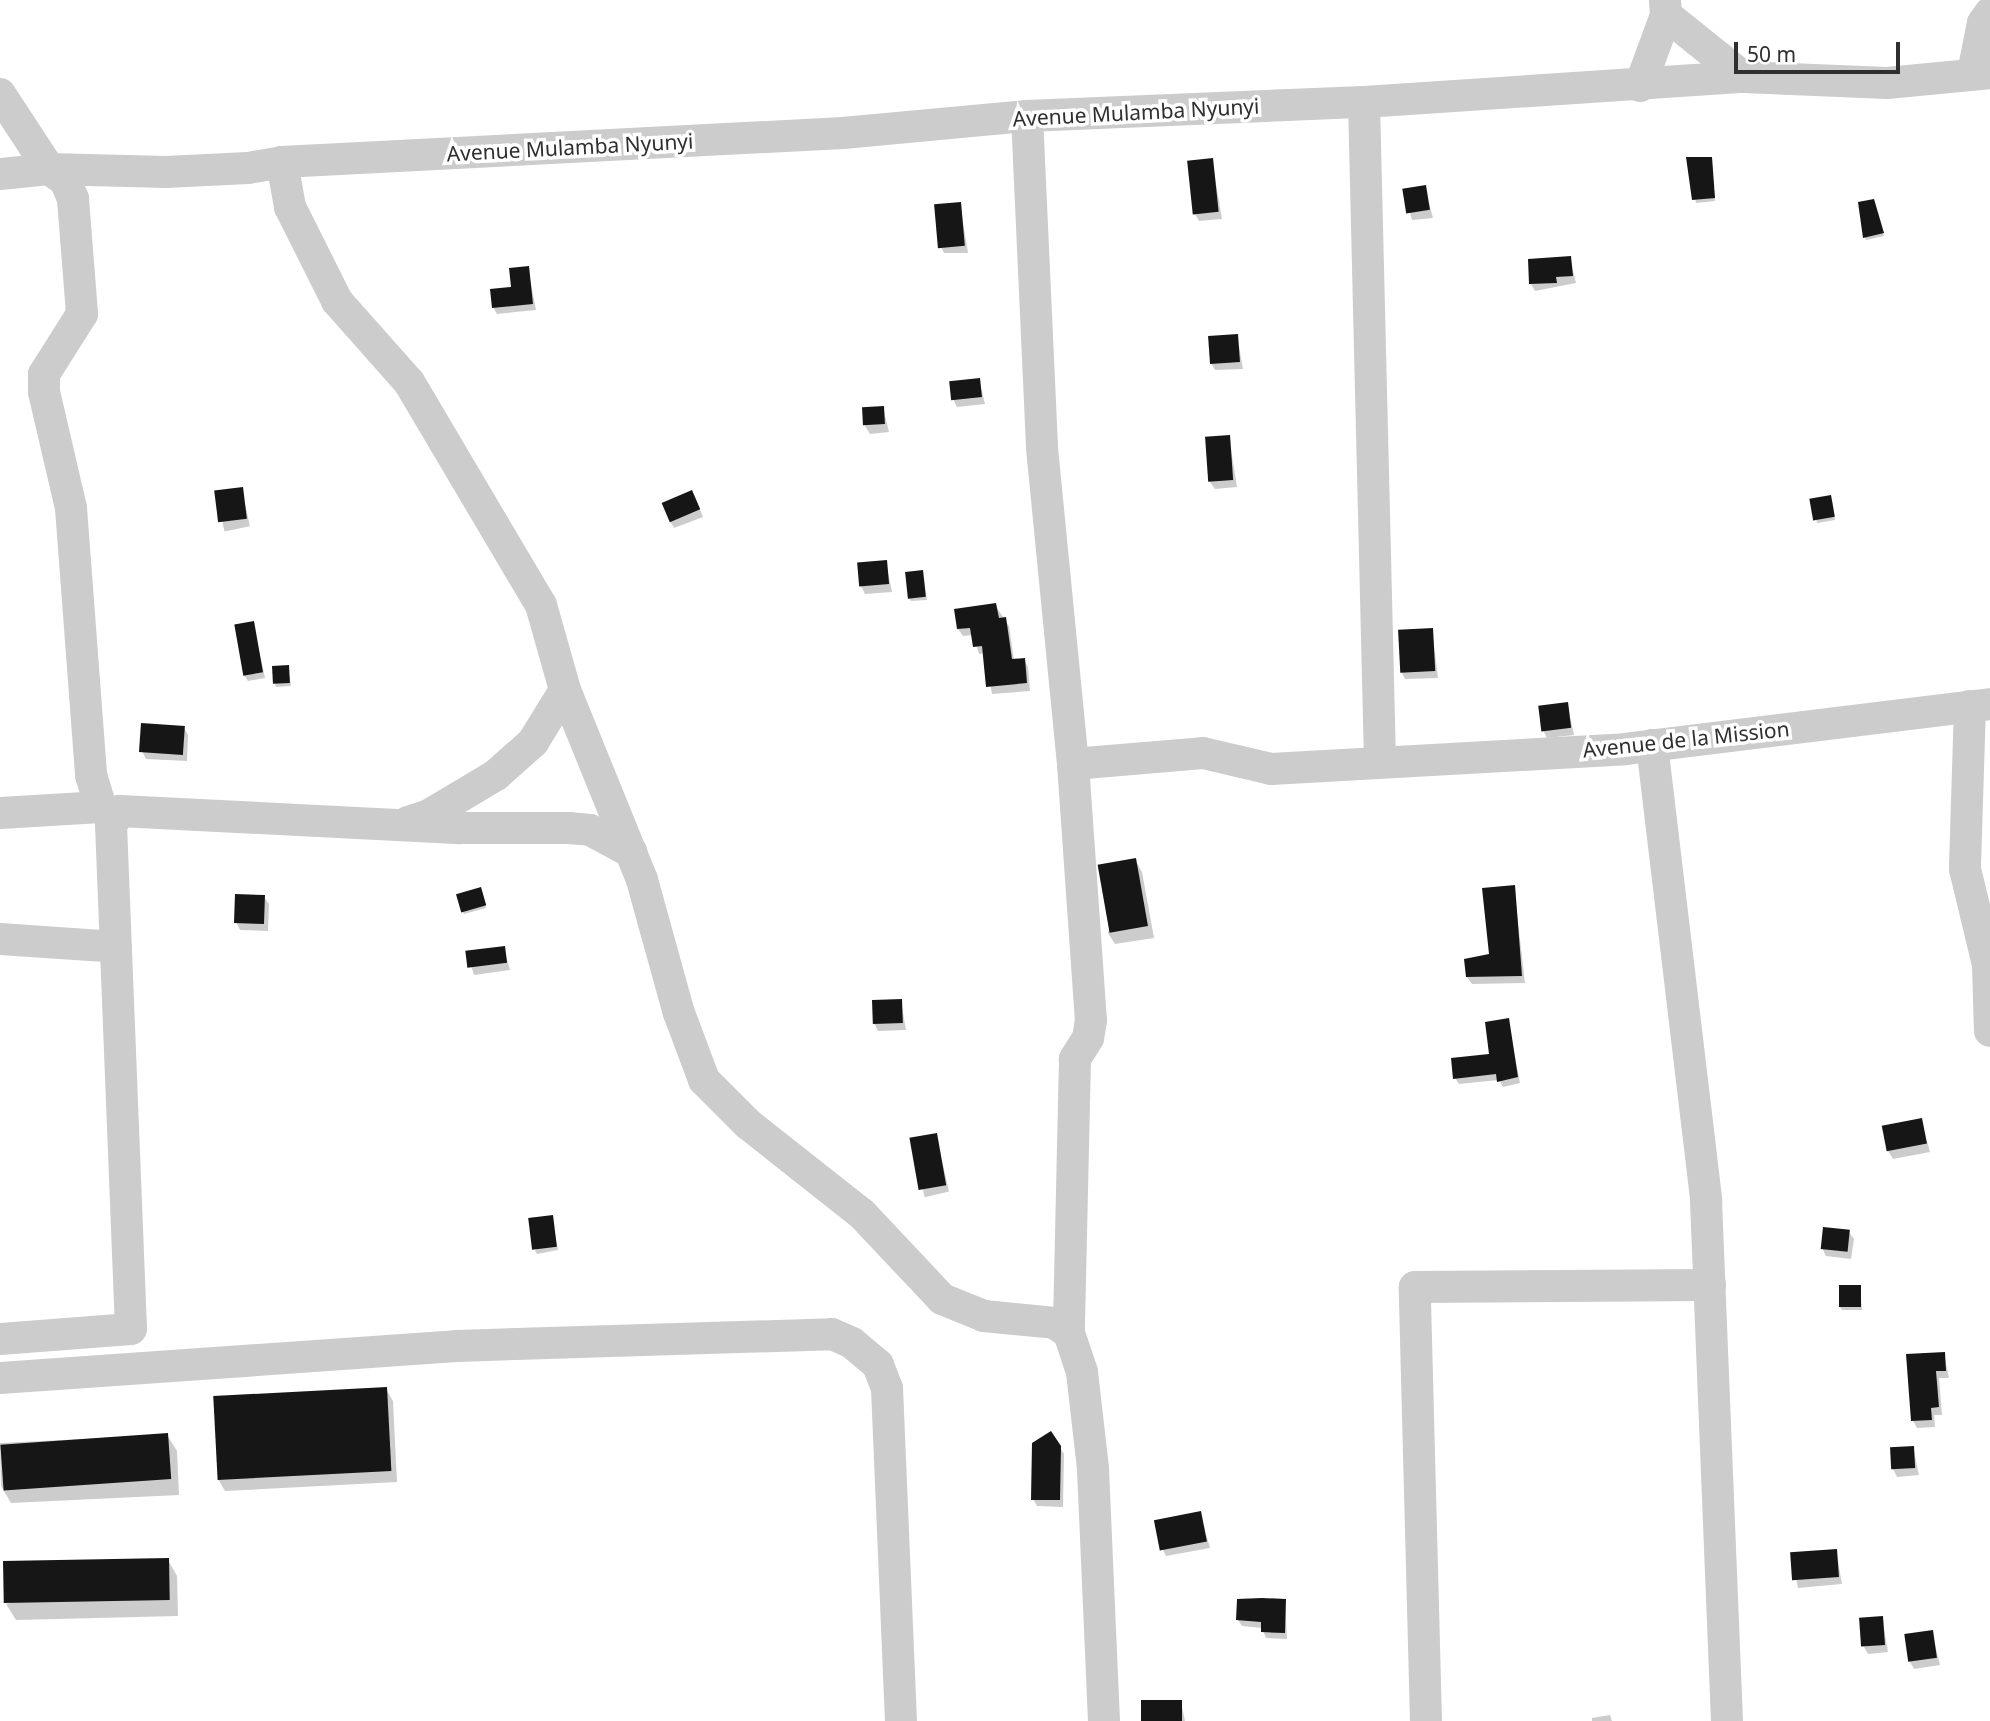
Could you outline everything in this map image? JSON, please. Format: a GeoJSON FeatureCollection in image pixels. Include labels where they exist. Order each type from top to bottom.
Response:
{"type":"FeatureCollection","features":[{"type":"Feature","properties":{"kind":"street"},"geometry":{"type":"LineString","coordinates":[[1640,86],[1666,7],[1742,77]]}},
{"type":"Feature","properties":{"kind":"street"},"geometry":{"type":"LineString","coordinates":[[1981,73],[1983,23],[1990,13]]}},
{"type":"Feature","properties":{"kind":"street","name":"Avenue Mulamba Nyunyi"},"geometry":{"type":"LineString","coordinates":[[0,174],[49,169],[166,172],[282,162],[843,133],[1027,116],[1364,102],[1640,86],[1742,77],[1887,83],[1981,73]]}},
{"type":"Feature","properties":{"kind":"street"},"geometry":{"type":"LineString","coordinates":[[0,94],[49,169],[65,180],[73,199],[82,274],[82,314],[44,374],[44,392],[71,508],[86,734],[107,812],[116,947],[131,1329],[0,1339]]}},
{"type":"Feature","properties":{"kind":"street"},"geometry":{"type":"LineString","coordinates":[[1364,102],[1380,762]]}},
{"type":"Feature","properties":{"kind":"street"},"geometry":{"type":"LineString","coordinates":[[1027,116],[1042,448],[1073,764],[1091,1020],[1088,1038],[1075,1059],[1069,1333],[1082,1372],[1093,1469],[1104,1721]]}},
{"type":"Feature","properties":{"kind":"street"},"geometry":{"type":"LineString","coordinates":[[282,162],[290,206],[337,301],[409,382],[541,604],[565,690],[631,852],[704,1080],[748,1124],[862,1214],[942,1299],[984,1316],[1055,1323],[1069,1333]]}},
{"type":"Feature","properties":{"kind":"street"},"geometry":{"type":"LineString","coordinates":[[403,824],[429,815],[496,775],[533,742],[565,690]]}},
{"type":"Feature","properties":{"kind":"street"},"geometry":{"type":"LineString","coordinates":[[1980,705],[1965,869],[1988,965],[1990,1031]]}},
{"type":"Feature","properties":{"kind":"street","name":"Avenue de la Mission"},"geometry":{"type":"LineString","coordinates":[[1073,764],[1203,753],[1271,769],[1380,762],[1652,744],[1980,705]]}},
{"type":"Feature","properties":{"kind":"street"},"geometry":{"type":"LineString","coordinates":[[1652,744],[1706,1201],[1727,1721]]}},
{"type":"Feature","properties":{"kind":"street"},"geometry":{"type":"LineString","coordinates":[[0,813],[120,811],[590,830],[631,852]]}},
{"type":"Feature","properties":{"kind":"street"},"geometry":{"type":"LineString","coordinates":[[0,939],[116,947]]}},
{"type":"Feature","properties":{"kind":"street"},"geometry":{"type":"LineString","coordinates":[[1426,1721],[1411,1295],[1415,1287],[1710,1285]]}},
{"type":"Feature","properties":{"kind":"street"},"geometry":{"type":"LineString","coordinates":[[0,1378],[456,1346],[832,1334],[852,1342],[878,1365],[887,1388],[901,1721]]}},
{"type":"Feature","properties":{"kind":"building"},"geometry":{"type":"Polygon","coordinates":[[[1686,157],[1712,157],[1715,198],[1692,200],[1686,157]]]}},
{"type":"Feature","properties":{"kind":"building"},"geometry":{"type":"Polygon","coordinates":[[[1213,158],[1219,212],[1193,214],[1187,161],[1213,158]]]}},
{"type":"Feature","properties":{"kind":"building"},"geometry":{"type":"Polygon","coordinates":[[[1426,185],[1430,210],[1406,213],[1402,189],[1426,185]]]}},
{"type":"Feature","properties":{"kind":"building"},"geometry":{"type":"Polygon","coordinates":[[[1874,199],[1884,233],[1863,238],[1858,202],[1874,199]]]}},
{"type":"Feature","properties":{"kind":"building"},"geometry":{"type":"Polygon","coordinates":[[[961,202],[965,246],[938,248],[934,204],[961,202]]]}},
{"type":"Feature","properties":{"kind":"building"},"geometry":{"type":"Polygon","coordinates":[[[1571,256],[1573,276],[1556,277],[1557,283],[1529,284],[1528,259],[1571,256]]]}},
{"type":"Feature","properties":{"kind":"building"},"geometry":{"type":"Polygon","coordinates":[[[529,266],[533,304],[492,308],[490,289],[511,287],[509,268],[529,266]]]}},
{"type":"Feature","properties":{"kind":"building"},"geometry":{"type":"Polygon","coordinates":[[[1238,334],[1240,362],[1210,364],[1208,336],[1238,334]]]}},
{"type":"Feature","properties":{"kind":"building"},"geometry":{"type":"Polygon","coordinates":[[[980,378],[982,397],[951,400],[949,381],[980,378]]]}},
{"type":"Feature","properties":{"kind":"building"},"geometry":{"type":"Polygon","coordinates":[[[884,406],[885,424],[863,425],[862,407],[884,406]]]}},
{"type":"Feature","properties":{"kind":"building"},"geometry":{"type":"Polygon","coordinates":[[[1230,435],[1233,480],[1208,482],[1205,437],[1230,435]]]}},
{"type":"Feature","properties":{"kind":"building"},"geometry":{"type":"Polygon","coordinates":[[[243,487],[247,519],[218,522],[214,491],[243,487]]]}},
{"type":"Feature","properties":{"kind":"building"},"geometry":{"type":"Polygon","coordinates":[[[692,490],[700,509],[670,522],[662,503],[692,490]]]}},
{"type":"Feature","properties":{"kind":"building"},"geometry":{"type":"Polygon","coordinates":[[[1831,495],[1835,517],[1813,520],[1809,499],[1831,495]]]}},
{"type":"Feature","properties":{"kind":"building"},"geometry":{"type":"Polygon","coordinates":[[[887,560],[889,584],[859,587],[857,563],[887,560]]]}},
{"type":"Feature","properties":{"kind":"building"},"geometry":{"type":"Polygon","coordinates":[[[923,570],[926,597],[908,599],[905,572],[923,570]]]}},
{"type":"Feature","properties":{"kind":"building"},"geometry":{"type":"Polygon","coordinates":[[[996,603],[999,618],[1006,617],[1012,659],[1025,658],[1027,683],[986,687],[982,646],[973,647],[970,628],[957,629],[954,609],[996,603]]]}},
{"type":"Feature","properties":{"kind":"building"},"geometry":{"type":"Polygon","coordinates":[[[254,621],[263,672],[243,676],[234,624],[254,621]]]}},
{"type":"Feature","properties":{"kind":"building"},"geometry":{"type":"Polygon","coordinates":[[[1433,628],[1435,671],[1400,673],[1398,630],[1433,628]]]}},
{"type":"Feature","properties":{"kind":"building"},"geometry":{"type":"Polygon","coordinates":[[[289,665],[290,683],[273,684],[272,666],[289,665]]]}},
{"type":"Feature","properties":{"kind":"building"},"geometry":{"type":"Polygon","coordinates":[[[1568,702],[1571,728],[1541,731],[1538,706],[1568,702]]]}},
{"type":"Feature","properties":{"kind":"building"},"geometry":{"type":"Polygon","coordinates":[[[141,723],[185,726],[183,755],[139,752],[141,723]]]}},
{"type":"Feature","properties":{"kind":"building"},"geometry":{"type":"Polygon","coordinates":[[[1136,858],[1148,926],[1110,933],[1098,865],[1136,858]]]}},
{"type":"Feature","properties":{"kind":"building"},"geometry":{"type":"Polygon","coordinates":[[[1515,885],[1522,976],[1466,977],[1464,959],[1489,954],[1482,888],[1515,885]]]}},
{"type":"Feature","properties":{"kind":"building"},"geometry":{"type":"Polygon","coordinates":[[[481,887],[486,905],[461,912],[456,894],[481,887]]]}},
{"type":"Feature","properties":{"kind":"building"},"geometry":{"type":"Polygon","coordinates":[[[235,894],[265,895],[264,924],[234,923],[235,894]]]}},
{"type":"Feature","properties":{"kind":"building"},"geometry":{"type":"Polygon","coordinates":[[[505,946],[507,963],[467,968],[465,951],[505,946]]]}},
{"type":"Feature","properties":{"kind":"building"},"geometry":{"type":"Polygon","coordinates":[[[902,999],[903,1023],[873,1024],[872,1000],[902,999]]]}},
{"type":"Feature","properties":{"kind":"building"},"geometry":{"type":"Polygon","coordinates":[[[1509,1018],[1518,1077],[1497,1082],[1496,1074],[1453,1079],[1451,1058],[1489,1054],[1485,1022],[1509,1018]]]}},
{"type":"Feature","properties":{"kind":"building"},"geometry":{"type":"Polygon","coordinates":[[[1922,1118],[1927,1144],[1887,1151],[1882,1126],[1922,1118]]]}},
{"type":"Feature","properties":{"kind":"building"},"geometry":{"type":"Polygon","coordinates":[[[937,1133],[946,1185],[919,1190],[909,1138],[937,1133]]]}},
{"type":"Feature","properties":{"kind":"building"},"geometry":{"type":"Polygon","coordinates":[[[553,1215],[557,1247],[532,1250],[528,1218],[553,1215]]]}},
{"type":"Feature","properties":{"kind":"building"},"geometry":{"type":"Polygon","coordinates":[[[1823,1227],[1850,1230],[1848,1252],[1821,1249],[1823,1227]]]}},
{"type":"Feature","properties":{"kind":"building"},"geometry":{"type":"Polygon","coordinates":[[[1839,1285],[1861,1285],[1861,1307],[1839,1307],[1839,1285]]]}},
{"type":"Feature","properties":{"kind":"building"},"geometry":{"type":"Polygon","coordinates":[[[1945,1352],[1946,1371],[1936,1371],[1939,1407],[1931,1408],[1932,1420],[1911,1421],[1906,1354],[1945,1352]]]}},
{"type":"Feature","properties":{"kind":"building"},"geometry":{"type":"Polygon","coordinates":[[[387,1387],[391,1471],[218,1480],[213,1396],[387,1387]]]}},
{"type":"Feature","properties":{"kind":"building"},"geometry":{"type":"Polygon","coordinates":[[[1051,1431],[1061,1446],[1060,1500],[1031,1500],[1032,1443],[1051,1431]]]}},
{"type":"Feature","properties":{"kind":"building"},"geometry":{"type":"Polygon","coordinates":[[[168,1433],[171,1479],[4,1491],[0,1445],[168,1433]]]}},
{"type":"Feature","properties":{"kind":"building"},"geometry":{"type":"Polygon","coordinates":[[[1914,1446],[1915,1468],[1891,1469],[1890,1447],[1914,1446]]]}},
{"type":"Feature","properties":{"kind":"building"},"geometry":{"type":"Polygon","coordinates":[[[1201,1511],[1207,1541],[1160,1551],[1154,1520],[1201,1511]]]}},
{"type":"Feature","properties":{"kind":"building"},"geometry":{"type":"Polygon","coordinates":[[[1837,1549],[1839,1577],[1792,1580],[1790,1552],[1837,1549]]]}},
{"type":"Feature","properties":{"kind":"building"},"geometry":{"type":"Polygon","coordinates":[[[169,1558],[170,1600],[4,1603],[3,1561],[169,1558]]]}},
{"type":"Feature","properties":{"kind":"building"},"geometry":{"type":"Polygon","coordinates":[[[1237,1599],[1286,1599],[1285,1633],[1261,1632],[1261,1622],[1236,1620],[1237,1599]]]}},
{"type":"Feature","properties":{"kind":"building"},"geometry":{"type":"Polygon","coordinates":[[[1883,1616],[1885,1645],[1861,1647],[1859,1618],[1883,1616]]]}},
{"type":"Feature","properties":{"kind":"building"},"geometry":{"type":"Polygon","coordinates":[[[1933,1630],[1937,1658],[1908,1662],[1904,1634],[1933,1630]]]}},
{"type":"Feature","properties":{"kind":"building"},"geometry":{"type":"Polygon","coordinates":[[[1141,1700],[1182,1700],[1182,1721],[1141,1721],[1141,1700]]]}}]}
